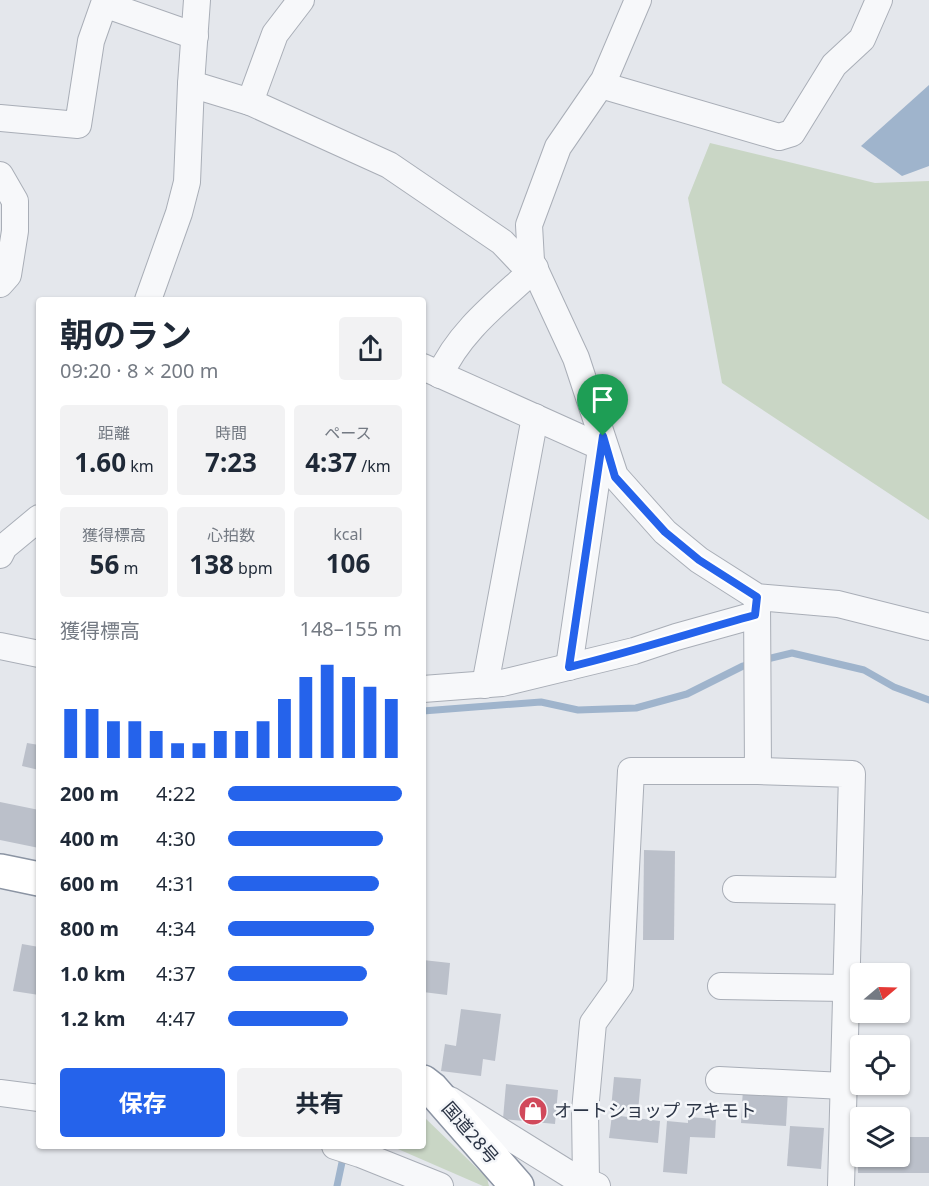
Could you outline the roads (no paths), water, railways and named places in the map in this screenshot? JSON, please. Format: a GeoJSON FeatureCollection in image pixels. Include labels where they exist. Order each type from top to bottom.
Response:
{"type":"FeatureCollection","features":[{"type":"Feature","properties":{"kind":"highway"},"geometry":{"type":"LineString","coordinates":[[0,871],[36,878]]}},
{"type":"Feature","properties":{"kind":"highway","name":"国道28号"},"geometry":{"type":"LineString","coordinates":[[427,1085],[517,1186]]}},
{"type":"Feature","properties":{"kind":"street"},"geometry":{"type":"LineString","coordinates":[[149,297],[180,213],[187,182],[197,0]]}},
{"type":"Feature","properties":{"kind":"street"},"geometry":{"type":"LineString","coordinates":[[250,102],[275,34],[301,0]]}},
{"type":"Feature","properties":{"kind":"street"},"geometry":{"type":"LineString","coordinates":[[638,0],[600,86],[558,147],[529,225],[533,265],[576,358],[615,477],[665,532],[756,606],[758,771]]}},
{"type":"Feature","properties":{"kind":"street"},"geometry":{"type":"LineString","coordinates":[[600,86],[779,137],[792,133],[834,65],[862,39],[879,0]]}},
{"type":"Feature","properties":{"kind":"street"},"geometry":{"type":"LineString","coordinates":[[0,118],[78,125],[91,41],[104,4],[195,36]]}},
{"type":"Feature","properties":{"kind":"street"},"geometry":{"type":"LineString","coordinates":[[191,84],[250,102],[389,165],[502,242],[520,261],[533,265]]}},
{"type":"Feature","properties":{"kind":"street"},"geometry":{"type":"LineString","coordinates":[[0,175],[15,201],[15,231],[8,275],[0,284]]}},
{"type":"Feature","properties":{"kind":"street"},"geometry":{"type":"LineString","coordinates":[[431,371],[445,362],[468,332],[533,265]]}},
{"type":"Feature","properties":{"kind":"street"},"geometry":{"type":"LineString","coordinates":[[431,371],[534,417],[602,442]]}},
{"type":"Feature","properties":{"kind":"street"},"geometry":{"type":"LineString","coordinates":[[485,685],[534,417]]}},
{"type":"Feature","properties":{"kind":"street"},"geometry":{"type":"LineString","coordinates":[[569,667],[602,442]]}},
{"type":"Feature","properties":{"kind":"street"},"geometry":{"type":"LineString","coordinates":[[0,555],[4,547],[36,520]]}},
{"type":"Feature","properties":{"kind":"street"},"geometry":{"type":"LineString","coordinates":[[426,689],[502,683],[634,651],[756,606],[838,604],[929,627]]}},
{"type":"Feature","properties":{"kind":"street"},"geometry":{"type":"LineString","coordinates":[[0,646],[36,653]]}},
{"type":"Feature","properties":{"kind":"street"},"geometry":{"type":"LineString","coordinates":[[427,1085],[569,1174],[592,1184],[585,1111],[592,1023],[620,985],[631,771],[852,774],[841,1186]]}},
{"type":"Feature","properties":{"kind":"street"},"geometry":{"type":"LineString","coordinates":[[736,889],[849,891]]}},
{"type":"Feature","properties":{"kind":"street"},"geometry":{"type":"LineString","coordinates":[[721,986],[846,988]]}},
{"type":"Feature","properties":{"kind":"street"},"geometry":{"type":"LineString","coordinates":[[719,1080],[844,1086]]}},
{"type":"Feature","properties":{"kind":"street"},"geometry":{"type":"LineString","coordinates":[[0,1093],[36,1098]]}},
{"type":"Feature","properties":{"kind":"street"},"geometry":{"type":"LineString","coordinates":[[345,1149],[440,1186]]}},
{"type":"Feature","properties":{"kind":"water"},"geometry":{"type":"Polygon","coordinates":[[[929,85],[929,166],[902,176],[861,146],[929,85]]]}},
{"type":"Feature","properties":{"kind":"waterway"},"geometry":{"type":"LineString","coordinates":[[763,660],[792,653],[864,670],[894,687],[929,700]]}},
{"type":"Feature","properties":{"kind":"waterway"},"geometry":{"type":"LineString","coordinates":[[426,711],[541,702],[578,710],[636,708],[687,694],[752,663]]}},
{"type":"Feature","properties":{"kind":"waterway"},"geometry":{"type":"LineString","coordinates":[[337,1186],[344,1153]]}},
{"type":"Feature","properties":{"kind":"place","name":"オートショップ アキモト"},"geometry":{"type":"Point","coordinates":[533,1111]}}]}
